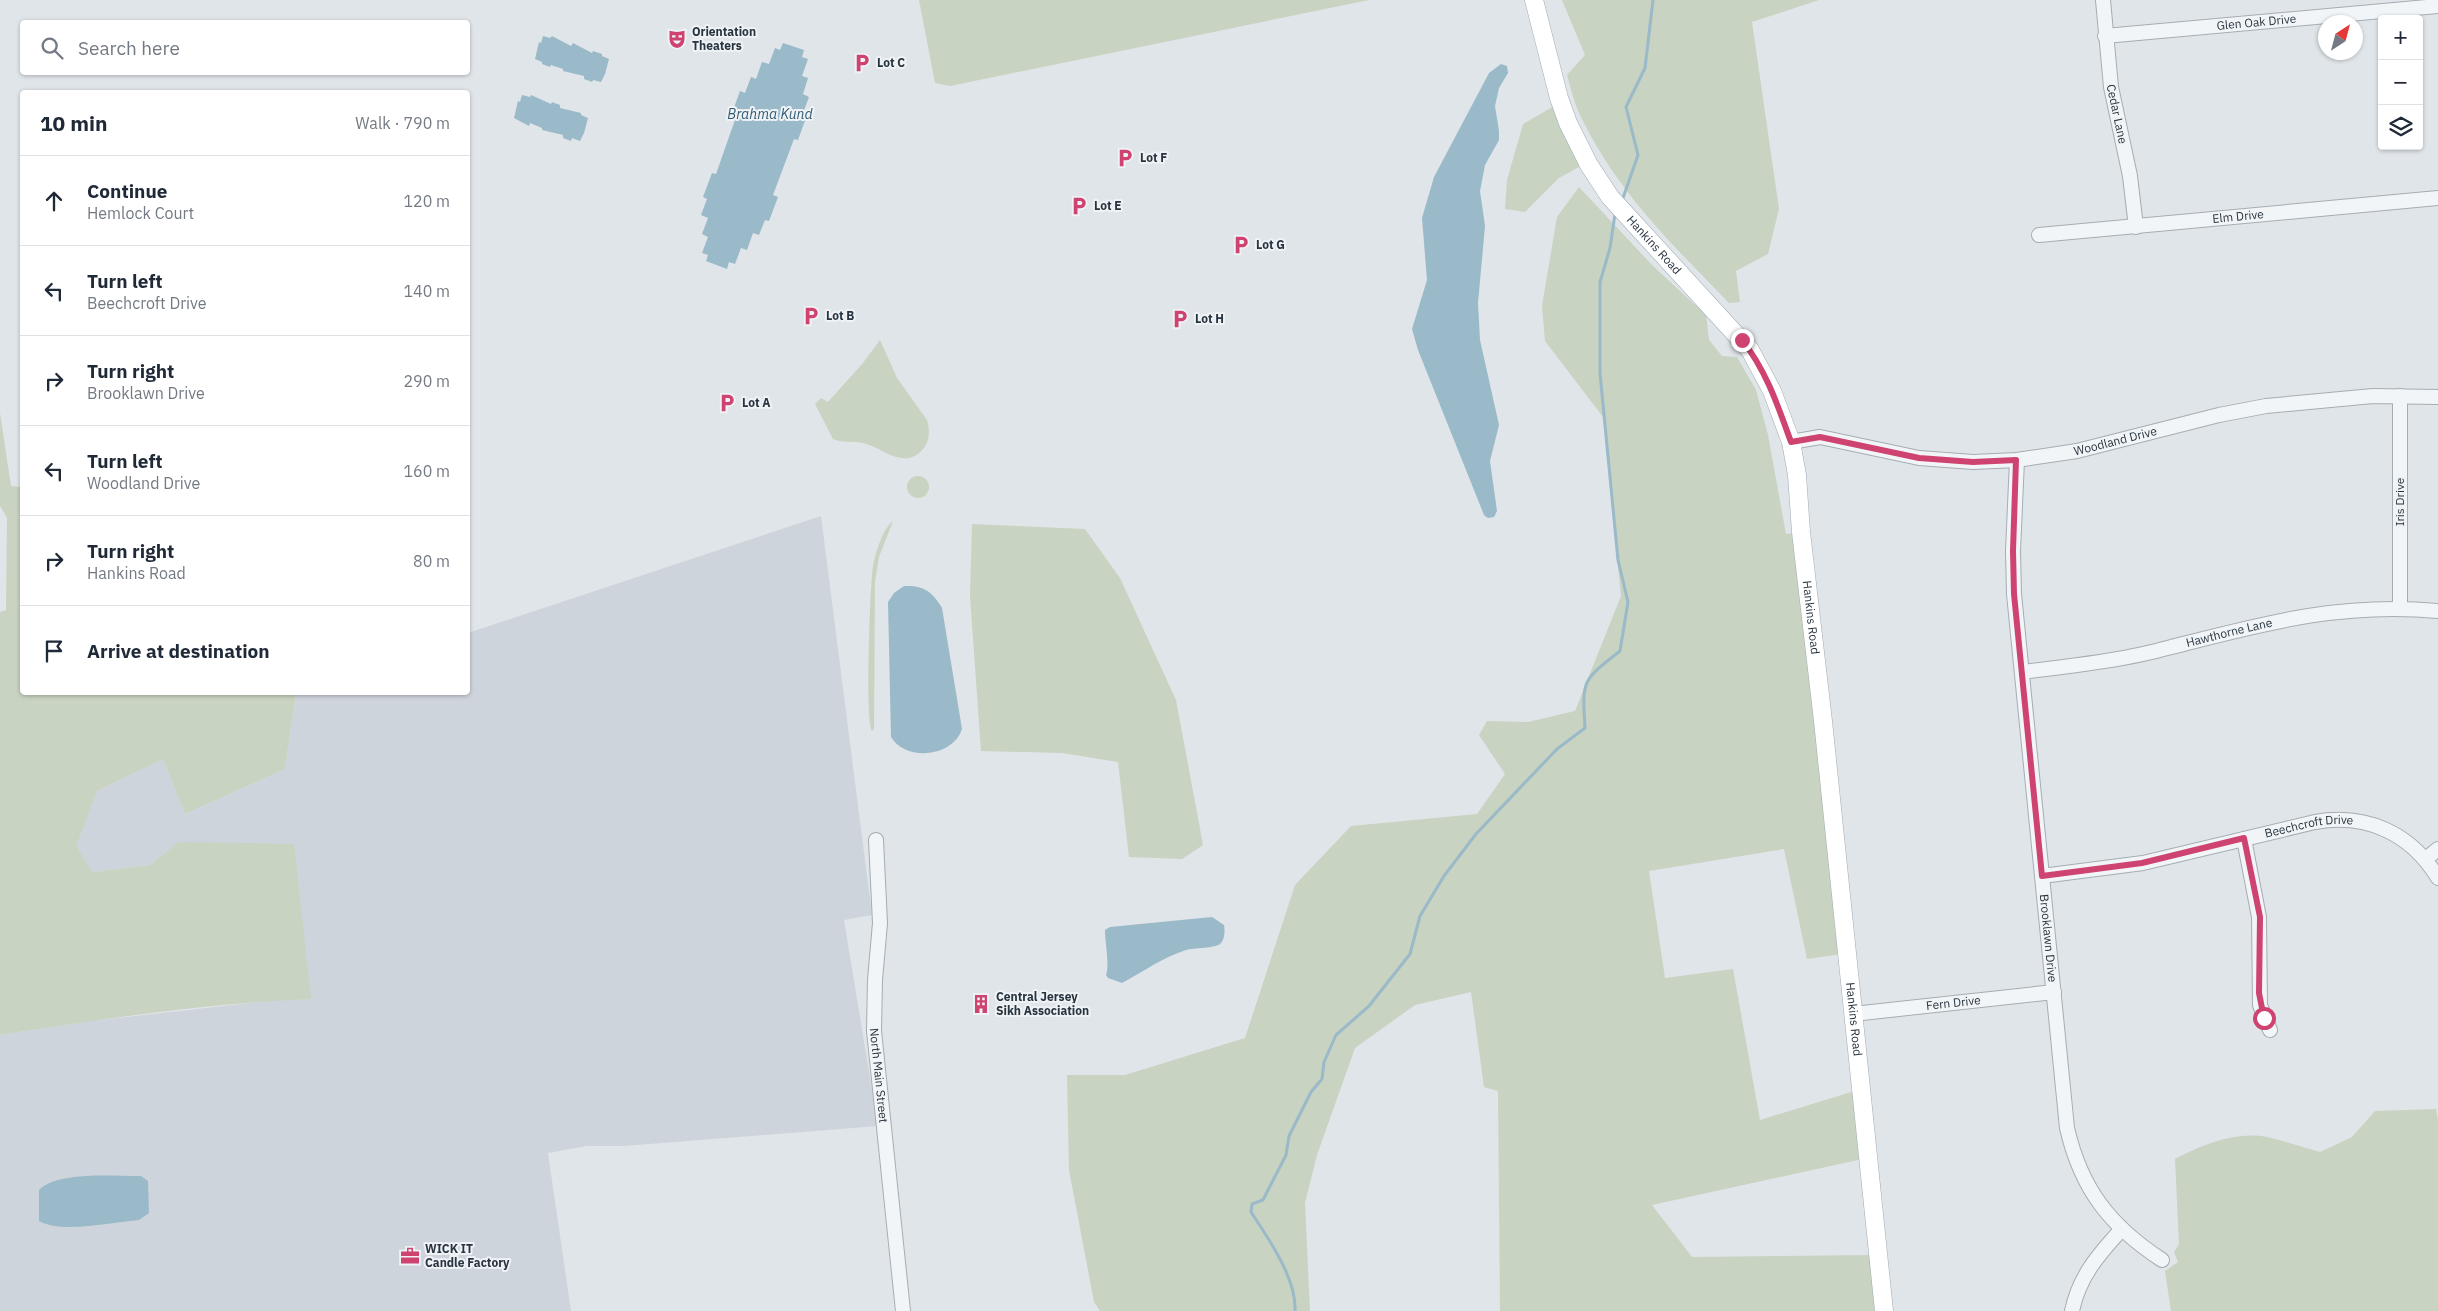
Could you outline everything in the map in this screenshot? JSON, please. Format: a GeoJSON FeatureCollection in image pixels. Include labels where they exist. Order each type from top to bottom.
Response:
{"type":"FeatureCollection","features":[{"type":"Feature","properties":{"kind":"main road","name":"Hankins Road"},"geometry":{"type":"LineString","coordinates":[[1534,0],[1559,98],[1568,123],[1589,165],[1610,197],[1750,350],[1772,391],[1791,442],[1797,475],[1801,532],[1884,1311]]}},
{"type":"Feature","properties":{"kind":"street","name":"Cedar Lane"},"geometry":{"type":"LineString","coordinates":[[2103,0],[2111,87],[2130,176],[2136,226]]}},
{"type":"Feature","properties":{"kind":"street","name":"Glen Oak Drive"},"geometry":{"type":"LineString","coordinates":[[2105,36],[2438,6]]}},
{"type":"Feature","properties":{"kind":"street","name":"Elm Drive"},"geometry":{"type":"LineString","coordinates":[[2039,235],[2438,198]]}},
{"type":"Feature","properties":{"kind":"street","name":"Woodland Drive"},"geometry":{"type":"LineString","coordinates":[[1791,442],[1820,437],[1919,458],[1973,462],[2016,460],[2077,451],[2218,415],[2256,408],[2310,401],[2400,396],[2438,397]]}},
{"type":"Feature","properties":{"kind":"street","name":"Iris Drive"},"geometry":{"type":"LineString","coordinates":[[2400,396],[2400,609]]}},
{"type":"Feature","properties":{"kind":"street","name":"Brooklawn Drive"},"geometry":{"type":"LineString","coordinates":[[2016,460],[2013,577],[2067,1128],[2071,1146],[2089,1188],[2099,1205],[2121,1230],[2162,1260]]}},
{"type":"Feature","properties":{"kind":"street","name":"Hawthorne Lane"},"geometry":{"type":"LineString","coordinates":[[2022,672],[2112,660],[2291,617],[2360,609],[2438,611]]}},
{"type":"Feature","properties":{"kind":"street","name":"Beechcroft Drive"},"geometry":{"type":"LineString","coordinates":[[2042,876],[2142,863],[2328,820],[2358,820],[2389,830],[2410,843],[2426,859],[2438,878]]}},
{"type":"Feature","properties":{"kind":"street"},"geometry":{"type":"LineString","coordinates":[[2244,838],[2260,917],[2260,1005],[2270,1030]]}},
{"type":"Feature","properties":{"kind":"street","name":"North Main Street"},"geometry":{"type":"LineString","coordinates":[[876,840],[880,924],[875,980],[874,1031],[903,1311]]}},
{"type":"Feature","properties":{"kind":"street"},"geometry":{"type":"LineString","coordinates":[[2426,859],[2438,849]]}},
{"type":"Feature","properties":{"kind":"street","name":"Fern Drive"},"geometry":{"type":"LineString","coordinates":[[1853,1014],[2054,992]]}},
{"type":"Feature","properties":{"kind":"street"},"geometry":{"type":"LineString","coordinates":[[2072,1311],[2080,1285],[2090,1266],[2121,1230]]}},
{"type":"Feature","properties":{"kind":"shaded area"},"geometry":{"type":"Polygon","coordinates":[[[821,516],[872,915],[844,920],[878,1126],[624,1146],[587,1146],[548,1153],[571,1311],[0,1311],[0,1035],[91,1021],[275,1000],[311,999],[180,842],[150,865],[91,872],[75,846],[97,791],[163,759],[185,814],[285,769],[296,695],[470,695],[470,632],[821,516]]]}},
{"type":"Feature","properties":{"kind":"green space"},"geometry":{"type":"Polygon","coordinates":[[[919,0],[1369,0],[950,86],[935,83],[919,0]]]}},
{"type":"Feature","properties":{"kind":"green space"},"geometry":{"type":"Polygon","coordinates":[[[1562,0],[1819,0],[1752,22],[1779,209],[1768,254],[1736,271],[1740,302],[1729,303],[1666,237],[1628,193],[1595,143],[1578,110],[1567,75],[1585,55],[1562,0]]]}},
{"type":"Feature","properties":{"kind":"green space"},"geometry":{"type":"Polygon","coordinates":[[[1554,106],[1579,167],[1559,178],[1525,212],[1505,209],[1507,180],[1523,124],[1554,106]]]}},
{"type":"Feature","properties":{"kind":"green space"},"geometry":{"type":"Polygon","coordinates":[[[1579,187],[1652,265],[1706,315],[1709,340],[1722,356],[1737,357],[1756,390],[1768,435],[1786,534],[1802,532],[1848,953],[1807,959],[1784,849],[1649,871],[1665,978],[1733,969],[1760,1120],[1861,1089],[1867,1158],[1652,1205],[1692,1257],[1876,1255],[1881,1311],[1500,1311],[1498,1091],[1484,1087],[1471,992],[1415,1005],[1355,1048],[1317,1155],[1305,1203],[1310,1311],[1100,1311],[1094,1302],[1069,1170],[1067,1075],[1125,1075],[1245,1038],[1295,885],[1351,826],[1477,814],[1505,774],[1479,735],[1487,721],[1528,722],[1575,711],[1621,596],[1603,417],[1545,341],[1542,306],[1557,217],[1579,187]]]}},
{"type":"Feature","properties":{"kind":"green space"},"geometry":{"type":"Polygon","coordinates":[[[880,340],[897,378],[928,424],[929,435],[925,446],[916,455],[909,458],[894,456],[863,443],[833,439],[815,404],[821,398],[828,402],[863,363],[880,340]]]}},
{"type":"Feature","properties":{"kind":"green space"},"geometry":{"type":"Polygon","coordinates":[[[0,413],[11,486],[20,487],[20,695],[296,695],[285,769],[185,814],[163,759],[97,791],[76,846],[92,872],[150,865],[179,842],[294,844],[311,999],[194,1008],[0,1035],[0,612],[6,610],[7,518],[0,506],[0,413]]]}},
{"type":"Feature","properties":{"kind":"green space"},"geometry":{"type":"Polygon","coordinates":[[[918,476],[926,479],[929,487],[926,495],[918,498],[910,495],[907,487],[910,479],[918,476]]]}},
{"type":"Feature","properties":{"kind":"green space"},"geometry":{"type":"Polygon","coordinates":[[[893,521],[879,557],[875,582],[874,729],[872,731],[868,679],[873,566],[883,536],[893,521]]]}},
{"type":"Feature","properties":{"kind":"green space"},"geometry":{"type":"Polygon","coordinates":[[[972,524],[1085,529],[1120,578],[1176,700],[1203,845],[1182,859],[1129,857],[1118,762],[1062,753],[981,751],[970,596],[972,524]]]}},
{"type":"Feature","properties":{"kind":"green space"},"geometry":{"type":"Polygon","coordinates":[[[2436,1109],[2438,1120],[2438,1311],[2171,1311],[2165,1271],[2178,1262],[2174,1252],[2179,1244],[2175,1159],[2208,1144],[2243,1136],[2267,1137],[2320,1152],[2352,1137],[2375,1111],[2436,1109]]]}},
{"type":"Feature","properties":{"kind":"water"},"geometry":{"type":"Polygon","coordinates":[[[543,36],[550,38],[552,36],[571,46],[573,43],[592,53],[593,51],[602,54],[602,56],[609,59],[601,82],[593,80],[592,82],[584,79],[584,76],[563,71],[563,69],[551,65],[550,67],[535,59],[539,42],[541,43],[543,36]]]}},
{"type":"Feature","properties":{"kind":"water","name":"Brahma Kund"},"geometry":{"type":"Polygon","coordinates":[[[783,43],[804,50],[802,57],[808,59],[802,76],[808,78],[803,94],[809,97],[803,113],[807,115],[798,140],[794,139],[773,195],[778,197],[769,221],[765,220],[759,235],[753,233],[747,250],[741,248],[735,264],[729,262],[727,269],[706,261],[708,255],[702,253],[708,237],[702,234],[708,218],[701,215],[707,199],[703,197],[712,173],[716,174],[736,117],[731,116],[740,91],[745,93],[751,77],[756,79],[762,62],[769,64],[775,48],[780,50],[783,43]]]}},
{"type":"Feature","properties":{"kind":"water"},"geometry":{"type":"Polygon","coordinates":[[[1501,64],[1507,66],[1508,73],[1499,88],[1495,106],[1499,140],[1485,165],[1480,191],[1485,226],[1478,303],[1480,340],[1499,425],[1490,461],[1497,511],[1494,517],[1488,518],[1484,515],[1418,350],[1412,329],[1427,280],[1422,218],[1434,177],[1489,73],[1501,64]]]}},
{"type":"Feature","properties":{"kind":"water"},"geometry":{"type":"Polygon","coordinates":[[[522,95],[530,97],[531,95],[551,104],[552,102],[560,105],[560,108],[581,113],[581,115],[588,118],[580,141],[572,138],[571,141],[563,138],[563,135],[542,130],[542,128],[530,123],[529,126],[514,118],[518,101],[520,102],[522,95]]]}},
{"type":"Feature","properties":{"kind":"water"},"geometry":{"type":"Polygon","coordinates":[[[904,586],[926,590],[935,597],[942,608],[962,729],[949,746],[929,753],[907,750],[898,745],[891,737],[888,602],[894,593],[904,586]]]}},
{"type":"Feature","properties":{"kind":"water"},"geometry":{"type":"Polygon","coordinates":[[[1212,917],[1224,925],[1224,938],[1220,944],[1177,953],[1122,983],[1108,978],[1106,975],[1105,930],[1110,927],[1212,917]]]}},
{"type":"Feature","properties":{"kind":"water"},"geometry":{"type":"Polygon","coordinates":[[[102,1175],[141,1176],[148,1181],[149,1213],[139,1220],[74,1227],[49,1225],[39,1221],[39,1190],[47,1184],[72,1177],[102,1175]]]}},
{"type":"Feature","properties":{"kind":"waterway"},"geometry":{"type":"LineString","coordinates":[[1623,198],[1638,155],[1626,107],[1645,68],[1653,0]]}},
{"type":"Feature","properties":{"kind":"waterway"},"geometry":{"type":"LineString","coordinates":[[1295,1311],[1294,1299],[1286,1272],[1273,1246],[1251,1212],[1252,1204],[1263,1200],[1286,1155],[1289,1136],[1311,1092],[1322,1079],[1324,1062],[1336,1035],[1369,1006],[1410,954],[1420,916],[1444,876],[1476,834],[1557,749],[1585,728],[1584,700],[1587,682],[1598,669],[1620,651],[1628,602],[1618,560],[1600,373],[1600,282],[1610,248],[1615,214]]}},
{"type":"Feature","properties":{"kind":"place","name":"Orientation Theaters"},"geometry":{"type":"Point","coordinates":[677,39]}},
{"type":"Feature","properties":{"kind":"place","name":"Lot C"},"geometry":{"type":"Point","coordinates":[862,63]}},
{"type":"Feature","properties":{"kind":"place","name":"Lot F"},"geometry":{"type":"Point","coordinates":[1125,158]}},
{"type":"Feature","properties":{"kind":"place","name":"Lot E"},"geometry":{"type":"Point","coordinates":[1079,206]}},
{"type":"Feature","properties":{"kind":"place","name":"Lot G"},"geometry":{"type":"Point","coordinates":[1241,245]}},
{"type":"Feature","properties":{"kind":"place","name":"Lot B"},"geometry":{"type":"Point","coordinates":[811,316]}},
{"type":"Feature","properties":{"kind":"place","name":"Lot H"},"geometry":{"type":"Point","coordinates":[1180,319]}},
{"type":"Feature","properties":{"kind":"place","name":"Lot A"},"geometry":{"type":"Point","coordinates":[727,403]}},
{"type":"Feature","properties":{"kind":"place","name":"Central Jersey Sikh Association"},"geometry":{"type":"Point","coordinates":[981,1004]}},
{"type":"Feature","properties":{"kind":"place","name":"WICK IT Candle Factory"},"geometry":{"type":"Point","coordinates":[410,1256]}},
{"type":"Feature","properties":{"kind":"route"},"geometry":{"type":"LineString","coordinates":[[1742,340],[1762,370],[1791,442],[1820,437],[1891,454],[1919,458],[1973,462],[2016,460],[2013,551],[2014,594],[2042,876],[2142,863],[2244,838],[2260,917],[2259,993],[2264,1018]]}}]}
